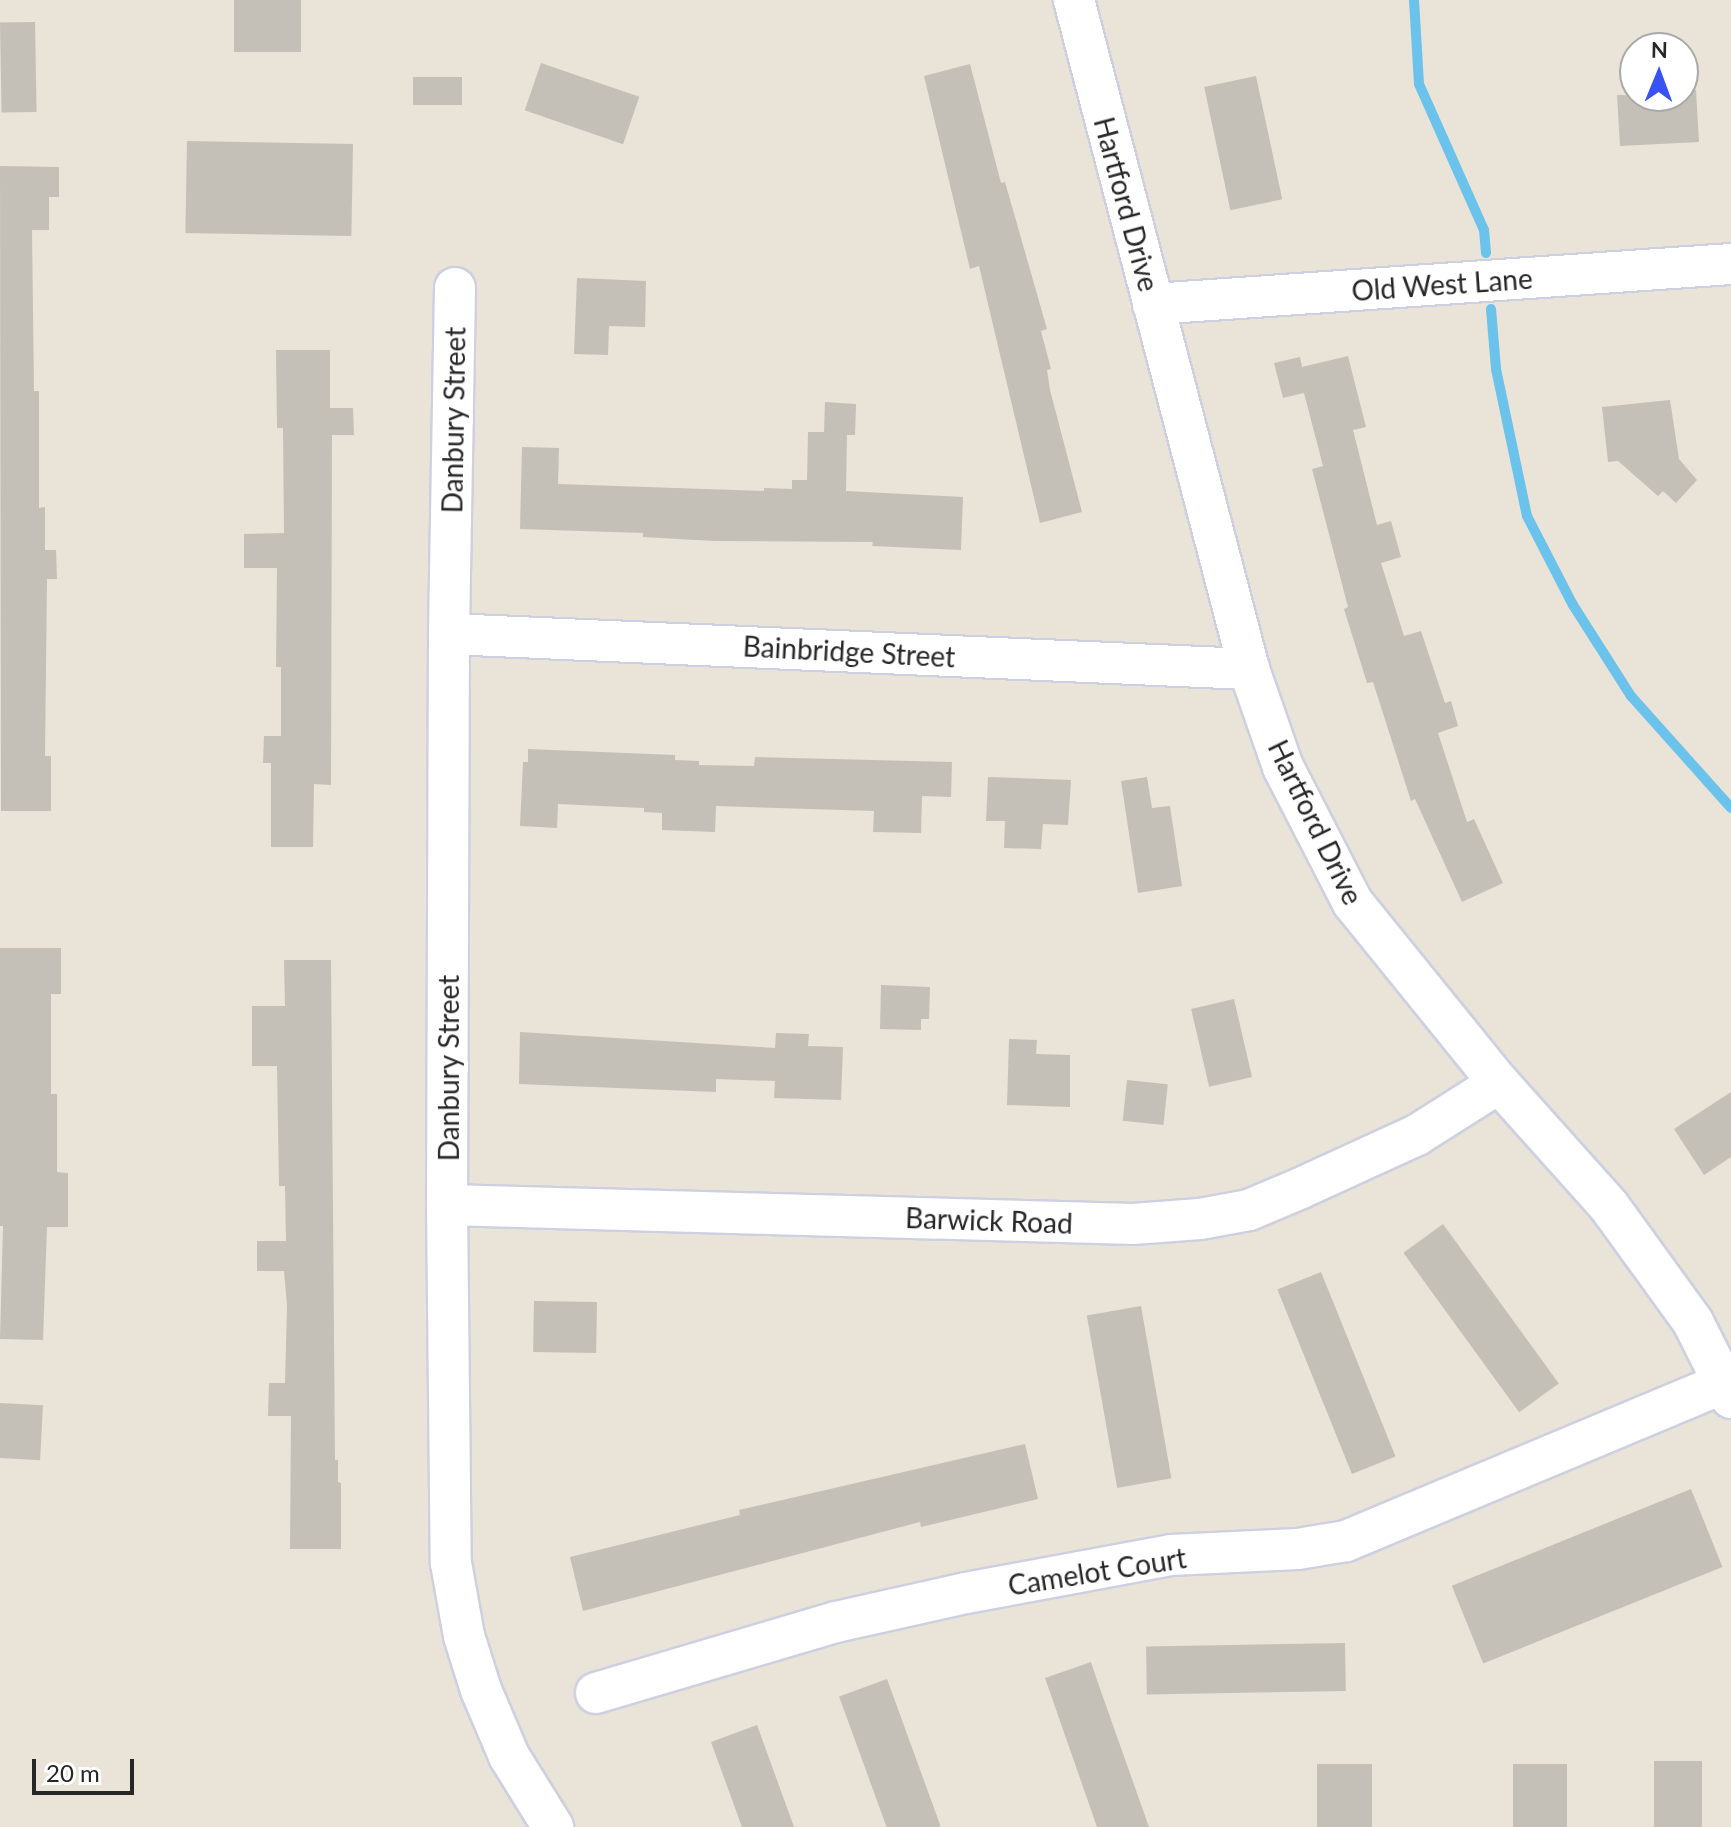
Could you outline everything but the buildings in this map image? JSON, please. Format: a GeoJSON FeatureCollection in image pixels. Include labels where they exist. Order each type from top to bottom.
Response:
{"type":"FeatureCollection","features":[{"type":"Feature","properties":{"kind":"street","name":"Hartford Drive"},"geometry":{"type":"LineString","coordinates":[[1074,0],[1249,669],[1283,767],[1353,903],[1499,1083],[1609,1206],[1644,1251],[1693,1322],[1727,1391]]}},
{"type":"Feature","properties":{"kind":"street","name":"Old West Lane"},"geometry":{"type":"LineString","coordinates":[[1153,304],[1731,264]]}},
{"type":"Feature","properties":{"kind":"street","name":"Danbury Street"},"geometry":{"type":"LineString","coordinates":[[455,288],[449,634],[447,1205],[451,1563],[464,1636],[481,1690],[509,1756],[553,1827]]}},
{"type":"Feature","properties":{"kind":"street","name":"Bainbridge Street"},"geometry":{"type":"LineString","coordinates":[[449,634],[1249,669]]}},
{"type":"Feature","properties":{"kind":"street","name":"Barwick Road"},"geometry":{"type":"LineString","coordinates":[[447,1205],[1133,1224],[1200,1219],[1249,1210],[1301,1188],[1417,1135],[1499,1083]]}},
{"type":"Feature","properties":{"kind":"street","name":"Camelot Court"},"geometry":{"type":"LineString","coordinates":[[596,1693],[836,1622],[966,1593],[1171,1555],[1298,1549],[1346,1541],[1727,1391]]}},
{"type":"Feature","properties":{"kind":"waterway"},"geometry":{"type":"LineString","coordinates":[[1414,0],[1419,84],[1484,230],[1486,253]]}},
{"type":"Feature","properties":{"kind":"waterway"},"geometry":{"type":"LineString","coordinates":[[1491,309],[1496,369],[1527,516],[1573,605],[1631,696],[1731,808]]}}]}
